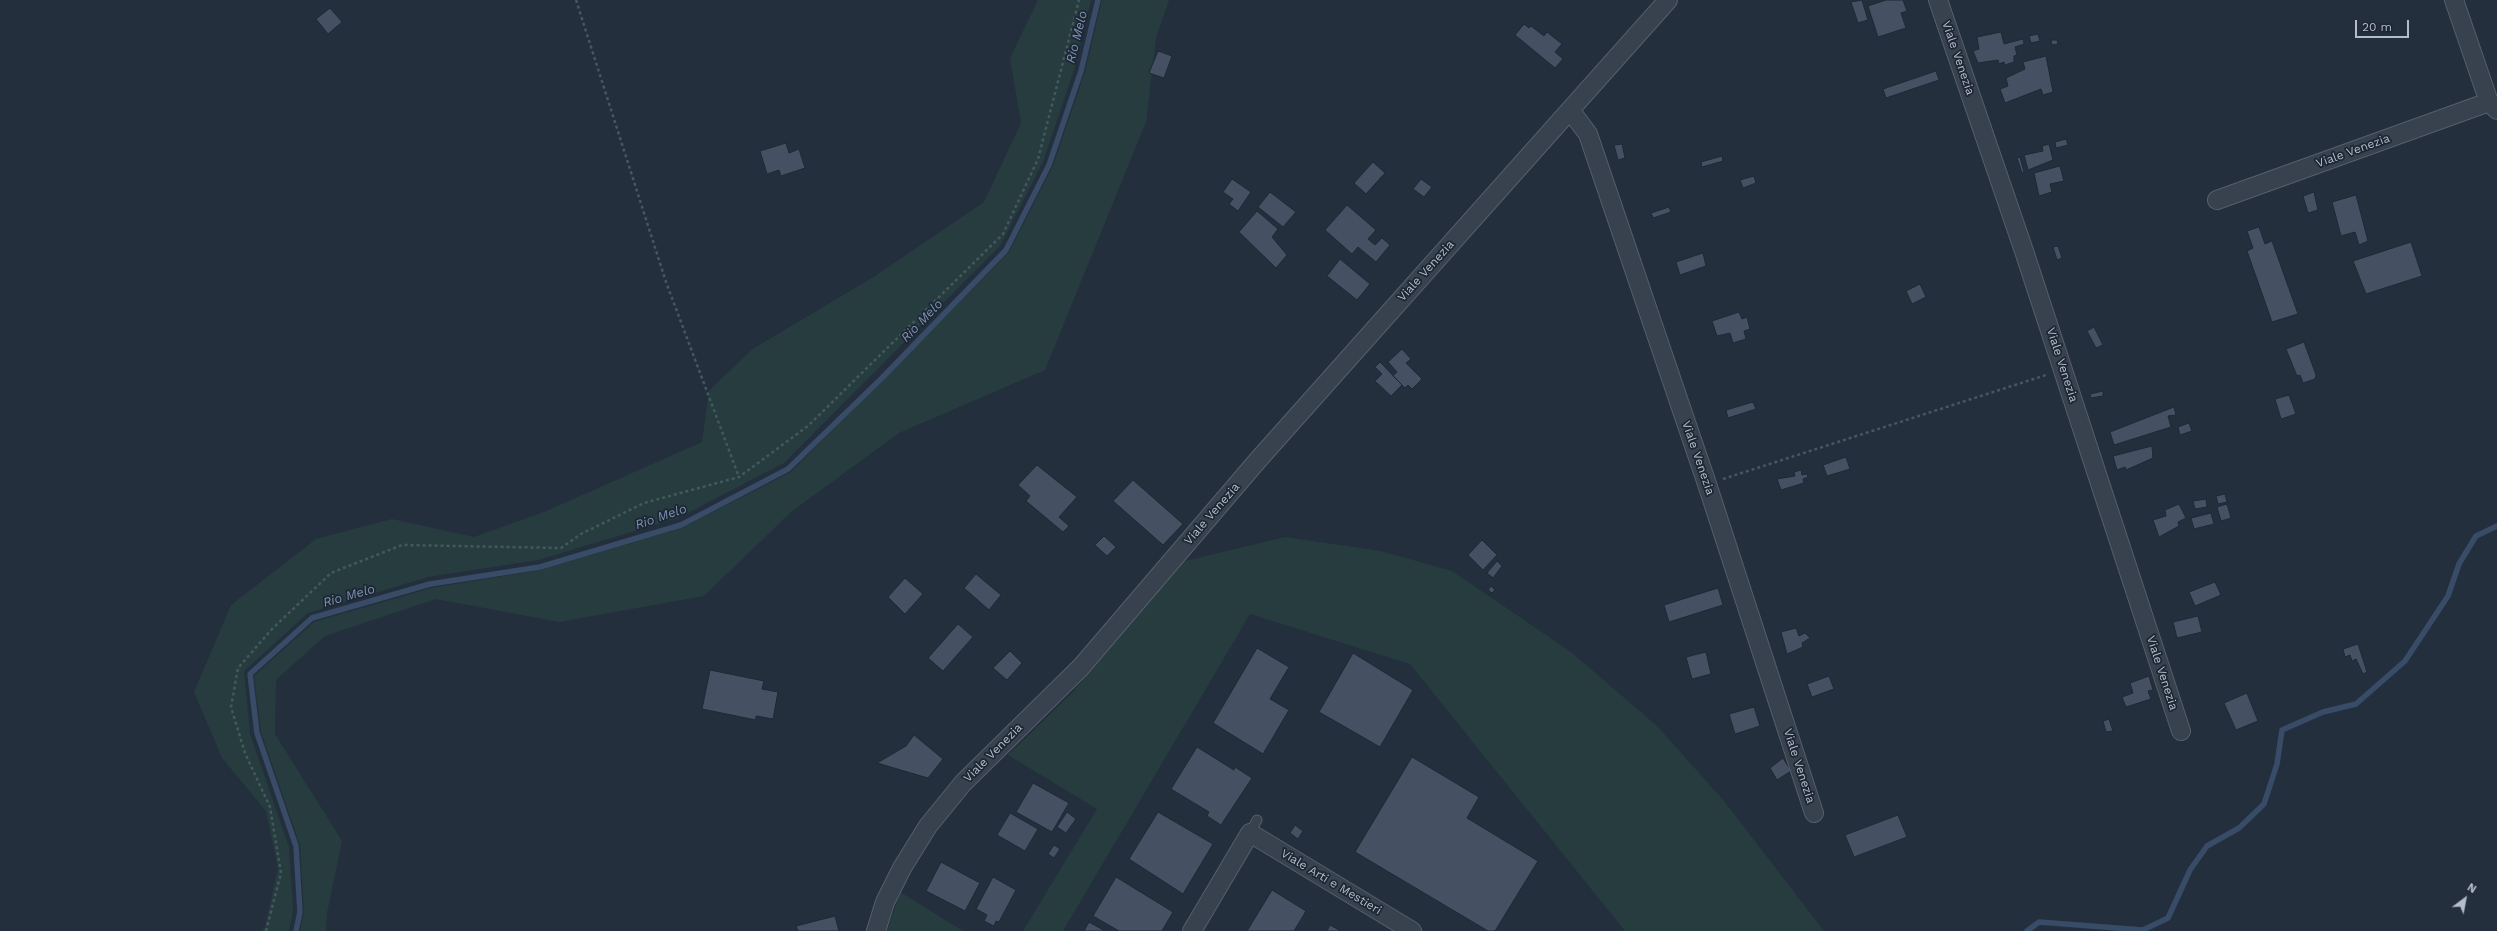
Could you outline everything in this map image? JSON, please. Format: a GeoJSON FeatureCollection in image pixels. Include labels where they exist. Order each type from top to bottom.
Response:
{"type":"FeatureCollection","features":[{"type":"Feature","properties":{"kind":"street","name":"Viale Venezia"},"geometry":{"type":"LineString","coordinates":[[876,931],[885,902],[902,868],[928,826],[963,782],[1081,667],[1258,460],[1668,0]]}},
{"type":"Feature","properties":{"kind":"street","name":"Viale Venezia"},"geometry":{"type":"LineString","coordinates":[[1938,0],[2063,369],[2181,731]]}},
{"type":"Feature","properties":{"kind":"street","name":"Viale Venezia"},"geometry":{"type":"LineString","coordinates":[[2217,200],[2493,106],[2454,0]]}},
{"type":"Feature","properties":{"kind":"street","name":"Viale Venezia"},"geometry":{"type":"LineString","coordinates":[[1570,110],[1588,134],[1707,484],[1814,813]]}},
{"type":"Feature","properties":{"kind":"street","name":"Viale Arti e Mestieri"},"geometry":{"type":"LineString","coordinates":[[1192,931],[1254,826],[1412,931]]}},
{"type":"Feature","properties":{"kind":"path"},"geometry":{"type":"LineString","coordinates":[[576,0],[666,282],[739,477]]}},
{"type":"Feature","properties":{"kind":"path"},"geometry":{"type":"LineString","coordinates":[[266,931],[281,873],[270,807],[246,752],[231,707],[238,668],[272,629],[331,573],[402,546],[561,548],[581,534],[644,503],[739,477],[808,426],[1003,234],[1038,159],[1079,0]]}},
{"type":"Feature","properties":{"kind":"path"},"geometry":{"type":"LineString","coordinates":[[1707,484],[2063,369]]}},
{"type":"Feature","properties":{"kind":"green space"},"geometry":{"type":"Polygon","coordinates":[[[1038,0],[1091,0],[1074,70],[1043,162],[1000,246],[784,463],[678,518],[538,560],[428,577],[308,613],[244,671],[250,734],[289,847],[293,911],[289,931],[262,931],[265,927],[278,868],[266,811],[222,758],[194,692],[231,605],[316,539],[392,519],[474,537],[544,512],[702,442],[709,391],[751,350],[875,276],[984,202],[1021,123],[1010,58],[1038,0]]]}},
{"type":"Feature","properties":{"kind":"green space"},"geometry":{"type":"Polygon","coordinates":[[[1102,0],[1169,0],[1156,38],[1146,122],[1045,370],[899,433],[791,512],[704,596],[559,622],[436,599],[325,636],[276,680],[275,734],[342,841],[327,913],[326,931],[300,931],[304,912],[300,845],[261,732],[254,676],[314,622],[431,588],[541,570],[682,528],[791,472],[1009,252],[1053,166],[1085,72],[1102,0]]]}},
{"type":"Feature","properties":{"kind":"green space"},"geometry":{"type":"Polygon","coordinates":[[[1285,537],[1381,551],[1452,571],[1571,652],[1657,726],[1724,801],[1824,931],[1625,931],[1410,664],[1250,614],[1063,931],[1023,931],[1097,809],[1008,755],[1072,693],[1181,562],[1285,537]]]}},
{"type":"Feature","properties":{"kind":"green space"},"geometry":{"type":"Polygon","coordinates":[[[900,892],[963,931],[887,931],[900,892]]]}},
{"type":"Feature","properties":{"kind":"building"},"geometry":{"type":"Polygon","coordinates":[[[1862,0],[1868,20],[1858,23],[1851,2],[1862,0]]]}},
{"type":"Feature","properties":{"kind":"building"},"geometry":{"type":"Polygon","coordinates":[[[1886,0],[1903,0],[1907,11],[1901,13],[1906,28],[1878,37],[1868,6],[1886,0]]]}},
{"type":"Feature","properties":{"kind":"building"},"geometry":{"type":"Polygon","coordinates":[[[330,8],[342,22],[328,34],[316,19],[330,8]]]}},
{"type":"Feature","properties":{"kind":"building"},"geometry":{"type":"Polygon","coordinates":[[[1524,24],[1529,28],[1531,26],[1544,36],[1547,32],[1562,44],[1555,52],[1563,59],[1555,68],[1515,35],[1524,24]]]}},
{"type":"Feature","properties":{"kind":"building"},"geometry":{"type":"Polygon","coordinates":[[[2001,32],[2004,44],[2023,39],[2024,44],[2015,47],[2017,55],[2014,56],[2014,62],[2005,65],[2004,62],[1999,64],[1998,60],[1978,63],[1973,51],[1979,49],[1977,37],[2001,32]]]}},
{"type":"Feature","properties":{"kind":"building"},"geometry":{"type":"Polygon","coordinates":[[[2038,34],[2040,41],[2031,43],[2029,36],[2038,34]]]}},
{"type":"Feature","properties":{"kind":"building"},"geometry":{"type":"Polygon","coordinates":[[[2051,40],[2057,40],[2058,44],[2052,45],[2051,40]]]}},
{"type":"Feature","properties":{"kind":"building"},"geometry":{"type":"Polygon","coordinates":[[[1158,51],[1172,56],[1164,78],[1149,73],[1158,51]]]}},
{"type":"Feature","properties":{"kind":"building"},"geometry":{"type":"Polygon","coordinates":[[[2046,56],[2053,92],[2043,95],[2041,89],[2005,103],[2000,89],[2008,86],[2006,78],[2025,69],[2023,62],[2046,56]]]}},
{"type":"Feature","properties":{"kind":"building"},"geometry":{"type":"Polygon","coordinates":[[[1936,71],[1939,80],[1886,98],[1883,89],[1936,71]]]}},
{"type":"Feature","properties":{"kind":"building"},"geometry":{"type":"Polygon","coordinates":[[[2066,139],[2068,145],[2056,148],[2055,142],[2066,139]]]}},
{"type":"Feature","properties":{"kind":"building"},"geometry":{"type":"Polygon","coordinates":[[[786,143],[789,153],[799,149],[805,168],[781,176],[779,170],[767,174],[760,151],[786,143]]]}},
{"type":"Feature","properties":{"kind":"building"},"geometry":{"type":"Polygon","coordinates":[[[1622,144],[1625,158],[1618,160],[1614,145],[1622,144]]]}},
{"type":"Feature","properties":{"kind":"building"},"geometry":{"type":"Polygon","coordinates":[[[2049,144],[2053,160],[2028,170],[2024,155],[2043,151],[2042,146],[2049,144]]]}},
{"type":"Feature","properties":{"kind":"building"},"geometry":{"type":"Polygon","coordinates":[[[1722,156],[1723,161],[1702,167],[1701,162],[1722,156]]]}},
{"type":"Feature","properties":{"kind":"building"},"geometry":{"type":"Polygon","coordinates":[[[2020,157],[2024,172],[2022,173],[2017,158],[2020,157]]]}},
{"type":"Feature","properties":{"kind":"building"},"geometry":{"type":"Polygon","coordinates":[[[1373,162],[1385,173],[1366,194],[1354,183],[1373,162]]]}},
{"type":"Feature","properties":{"kind":"building"},"geometry":{"type":"Polygon","coordinates":[[[2060,166],[2064,181],[2050,184],[2052,192],[2039,196],[2034,173],[2060,166]]]}},
{"type":"Feature","properties":{"kind":"building"},"geometry":{"type":"Polygon","coordinates":[[[1754,176],[1756,183],[1743,188],[1740,180],[1754,176]]]}},
{"type":"Feature","properties":{"kind":"building"},"geometry":{"type":"Polygon","coordinates":[[[1232,179],[1251,192],[1238,211],[1229,204],[1233,199],[1223,192],[1232,179]]]}},
{"type":"Feature","properties":{"kind":"building"},"geometry":{"type":"Polygon","coordinates":[[[1421,179],[1432,187],[1424,197],[1413,189],[1421,179]]]}},
{"type":"Feature","properties":{"kind":"building"},"geometry":{"type":"Polygon","coordinates":[[[1270,192],[1296,212],[1283,227],[1258,207],[1270,192]]]}},
{"type":"Feature","properties":{"kind":"building"},"geometry":{"type":"Polygon","coordinates":[[[2314,192],[2318,210],[2308,213],[2303,196],[2314,192]]]}},
{"type":"Feature","properties":{"kind":"building"},"geometry":{"type":"Polygon","coordinates":[[[2356,195],[2368,241],[2359,245],[2355,232],[2341,236],[2332,202],[2356,195]]]}},
{"type":"Feature","properties":{"kind":"building"},"geometry":{"type":"Polygon","coordinates":[[[1347,205],[1376,230],[1368,239],[1375,245],[1382,238],[1390,245],[1376,262],[1358,247],[1352,254],[1325,230],[1347,205]]]}},
{"type":"Feature","properties":{"kind":"building"},"geometry":{"type":"Polygon","coordinates":[[[1669,207],[1671,212],[1653,218],[1651,213],[1669,207]]]}},
{"type":"Feature","properties":{"kind":"building"},"geometry":{"type":"Polygon","coordinates":[[[1257,211],[1278,229],[1272,237],[1287,255],[1276,268],[1239,232],[1257,211]]]}},
{"type":"Feature","properties":{"kind":"building"},"geometry":{"type":"Polygon","coordinates":[[[2259,227],[2265,244],[2272,241],[2298,314],[2272,322],[2247,251],[2253,248],[2247,231],[2259,227]]]}},
{"type":"Feature","properties":{"kind":"building"},"geometry":{"type":"Polygon","coordinates":[[[2411,242],[2422,276],[2366,294],[2353,261],[2411,242]]]}},
{"type":"Feature","properties":{"kind":"building"},"geometry":{"type":"Polygon","coordinates":[[[2058,246],[2062,258],[2057,260],[2053,247],[2058,246]]]}},
{"type":"Feature","properties":{"kind":"building"},"geometry":{"type":"Polygon","coordinates":[[[1703,253],[1706,266],[1680,275],[1676,262],[1703,253]]]}},
{"type":"Feature","properties":{"kind":"building"},"geometry":{"type":"Polygon","coordinates":[[[1340,259],[1370,284],[1357,300],[1327,276],[1340,259]]]}},
{"type":"Feature","properties":{"kind":"building"},"geometry":{"type":"Polygon","coordinates":[[[1920,284],[1926,297],[1912,304],[1906,291],[1920,284]]]}},
{"type":"Feature","properties":{"kind":"building"},"geometry":{"type":"Polygon","coordinates":[[[1739,312],[1742,319],[1747,317],[1750,329],[1744,331],[1746,339],[1733,343],[1730,333],[1717,336],[1712,321],[1739,312]]]}},
{"type":"Feature","properties":{"kind":"building"},"geometry":{"type":"Polygon","coordinates":[[[2094,327],[2103,345],[2096,348],[2087,331],[2094,327]]]}},
{"type":"Feature","properties":{"kind":"building"},"geometry":{"type":"Polygon","coordinates":[[[2304,342],[2316,375],[2315,379],[2303,383],[2300,375],[2297,376],[2286,349],[2304,342]]]}},
{"type":"Feature","properties":{"kind":"building"},"geometry":{"type":"Polygon","coordinates":[[[1402,349],[1411,359],[1406,363],[1422,379],[1412,389],[1408,385],[1405,388],[1393,376],[1397,372],[1388,362],[1402,349]]]}},
{"type":"Feature","properties":{"kind":"building"},"geometry":{"type":"Polygon","coordinates":[[[1380,362],[1402,385],[1391,396],[1375,381],[1382,374],[1375,367],[1380,362]]]}},
{"type":"Feature","properties":{"kind":"building"},"geometry":{"type":"Polygon","coordinates":[[[2103,391],[2103,396],[2091,398],[2090,394],[2103,391]]]}},
{"type":"Feature","properties":{"kind":"building"},"geometry":{"type":"Polygon","coordinates":[[[2289,395],[2296,414],[2281,419],[2275,399],[2289,395]]]}},
{"type":"Feature","properties":{"kind":"building"},"geometry":{"type":"Polygon","coordinates":[[[1753,402],[1756,409],[1728,418],[1726,410],[1753,402]]]}},
{"type":"Feature","properties":{"kind":"building"},"geometry":{"type":"Polygon","coordinates":[[[2174,407],[2176,415],[2168,416],[2171,427],[2114,445],[2110,432],[2174,407]]]}},
{"type":"Feature","properties":{"kind":"building"},"geometry":{"type":"Polygon","coordinates":[[[2189,423],[2192,431],[2180,435],[2178,427],[2189,423]]]}},
{"type":"Feature","properties":{"kind":"building"},"geometry":{"type":"Polygon","coordinates":[[[2152,446],[2153,458],[2126,470],[2125,467],[2117,470],[2113,456],[2152,446]]]}},
{"type":"Feature","properties":{"kind":"building"},"geometry":{"type":"Polygon","coordinates":[[[1846,457],[1850,469],[1827,476],[1823,465],[1846,457]]]}},
{"type":"Feature","properties":{"kind":"building"},"geometry":{"type":"Polygon","coordinates":[[[1037,465],[1077,497],[1059,517],[1069,526],[1063,532],[1026,501],[1030,496],[1018,485],[1037,465]]]}},
{"type":"Feature","properties":{"kind":"building"},"geometry":{"type":"Polygon","coordinates":[[[1801,470],[1802,475],[1807,474],[1808,477],[1803,479],[1804,483],[1781,490],[1777,479],[1795,476],[1794,472],[1801,470]]]}},
{"type":"Feature","properties":{"kind":"building"},"geometry":{"type":"Polygon","coordinates":[[[1133,480],[1183,524],[1163,545],[1113,501],[1133,480]]]}},
{"type":"Feature","properties":{"kind":"building"},"geometry":{"type":"Polygon","coordinates":[[[2225,494],[2227,502],[2218,504],[2216,496],[2225,494]]]}},
{"type":"Feature","properties":{"kind":"building"},"geometry":{"type":"Polygon","coordinates":[[[2206,499],[2207,507],[2195,509],[2193,501],[2206,499]]]}},
{"type":"Feature","properties":{"kind":"building"},"geometry":{"type":"Polygon","coordinates":[[[2179,504],[2186,518],[2178,522],[2179,526],[2159,537],[2153,520],[2166,516],[2165,510],[2179,504]]]}},
{"type":"Feature","properties":{"kind":"building"},"geometry":{"type":"Polygon","coordinates":[[[2227,504],[2231,518],[2221,521],[2217,507],[2227,504]]]}},
{"type":"Feature","properties":{"kind":"building"},"geometry":{"type":"Polygon","coordinates":[[[2211,513],[2214,524],[2194,529],[2191,518],[2211,513]]]}},
{"type":"Feature","properties":{"kind":"building"},"geometry":{"type":"Polygon","coordinates":[[[1104,536],[1116,547],[1107,556],[1095,545],[1104,536]]]}},
{"type":"Feature","properties":{"kind":"building"},"geometry":{"type":"Polygon","coordinates":[[[1482,540],[1497,555],[1483,570],[1468,555],[1482,540]]]}},
{"type":"Feature","properties":{"kind":"building"},"geometry":{"type":"Polygon","coordinates":[[[1497,561],[1502,566],[1493,578],[1487,573],[1497,561]]]}},
{"type":"Feature","properties":{"kind":"building"},"geometry":{"type":"Polygon","coordinates":[[[976,574],[1001,595],[989,610],[964,588],[976,574]]]}},
{"type":"Feature","properties":{"kind":"building"},"geometry":{"type":"Polygon","coordinates":[[[905,578],[923,594],[905,614],[888,597],[905,578]]]}},
{"type":"Feature","properties":{"kind":"building"},"geometry":{"type":"Polygon","coordinates":[[[2215,582],[2221,595],[2195,606],[2189,592],[2215,582]]]}},
{"type":"Feature","properties":{"kind":"building"},"geometry":{"type":"Polygon","coordinates":[[[1491,586],[1495,590],[1492,593],[1488,590],[1491,586]]]}},
{"type":"Feature","properties":{"kind":"building"},"geometry":{"type":"Polygon","coordinates":[[[1718,588],[1723,605],[1669,622],[1664,605],[1718,588]]]}},
{"type":"Feature","properties":{"kind":"building"},"geometry":{"type":"Polygon","coordinates":[[[2198,616],[2202,632],[2177,638],[2173,622],[2198,616]]]}},
{"type":"Feature","properties":{"kind":"building"},"geometry":{"type":"Polygon","coordinates":[[[958,624],[973,637],[943,671],[928,658],[958,624]]]}},
{"type":"Feature","properties":{"kind":"building"},"geometry":{"type":"Polygon","coordinates":[[[1796,628],[1799,636],[1805,633],[1810,638],[1802,643],[1803,647],[1787,654],[1781,632],[1796,628]]]}},
{"type":"Feature","properties":{"kind":"building"},"geometry":{"type":"Polygon","coordinates":[[[2358,644],[2367,672],[2363,674],[2356,659],[2352,661],[2350,655],[2345,657],[2343,649],[2358,644]]]}},
{"type":"Feature","properties":{"kind":"building"},"geometry":{"type":"Polygon","coordinates":[[[1257,648],[1289,667],[1270,699],[1289,710],[1263,754],[1213,723],[1257,648]]]}},
{"type":"Feature","properties":{"kind":"building"},"geometry":{"type":"Polygon","coordinates":[[[1010,651],[1022,663],[1007,680],[993,668],[1010,651]]]}},
{"type":"Feature","properties":{"kind":"building"},"geometry":{"type":"Polygon","coordinates":[[[1706,652],[1711,674],[1692,679],[1686,657],[1706,652]]]}},
{"type":"Feature","properties":{"kind":"building"},"geometry":{"type":"Polygon","coordinates":[[[1353,653],[1413,690],[1380,747],[1319,712],[1353,653]]]}},
{"type":"Feature","properties":{"kind":"building"},"geometry":{"type":"Polygon","coordinates":[[[710,670],[764,681],[762,689],[778,692],[773,719],[756,716],[756,720],[702,709],[710,670]]]}},
{"type":"Feature","properties":{"kind":"building"},"geometry":{"type":"Polygon","coordinates":[[[1829,676],[1834,689],[1812,697],[1807,684],[1829,676]]]}},
{"type":"Feature","properties":{"kind":"building"},"geometry":{"type":"Polygon","coordinates":[[[2149,676],[2153,690],[2148,691],[2151,699],[2126,707],[2122,697],[2133,693],[2130,683],[2149,676]]]}},
{"type":"Feature","properties":{"kind":"building"},"geometry":{"type":"Polygon","coordinates":[[[2247,693],[2258,721],[2236,730],[2224,703],[2247,693]]]}},
{"type":"Feature","properties":{"kind":"building"},"geometry":{"type":"Polygon","coordinates":[[[1754,707],[1760,726],[1735,734],[1729,714],[1754,707]]]}},
{"type":"Feature","properties":{"kind":"building"},"geometry":{"type":"Polygon","coordinates":[[[2109,719],[2113,731],[2106,732],[2103,721],[2109,719]]]}},
{"type":"Feature","properties":{"kind":"building"},"geometry":{"type":"Polygon","coordinates":[[[914,735],[943,759],[928,778],[877,763],[906,746],[914,735]]]}},
{"type":"Feature","properties":{"kind":"building"},"geometry":{"type":"Polygon","coordinates":[[[1197,747],[1234,770],[1235,767],[1252,778],[1221,825],[1207,816],[1209,812],[1171,789],[1197,747]]]}},
{"type":"Feature","properties":{"kind":"building"},"geometry":{"type":"Polygon","coordinates":[[[1412,757],[1479,797],[1467,818],[1538,861],[1495,931],[1488,931],[1355,852],[1412,757]]]}},
{"type":"Feature","properties":{"kind":"building"},"geometry":{"type":"Polygon","coordinates":[[[1783,758],[1791,771],[1777,780],[1770,768],[1783,758]]]}},
{"type":"Feature","properties":{"kind":"building"},"geometry":{"type":"Polygon","coordinates":[[[1033,783],[1069,803],[1052,832],[1016,812],[1033,783]]]}},
{"type":"Feature","properties":{"kind":"building"},"geometry":{"type":"Polygon","coordinates":[[[1067,812],[1076,819],[1066,833],[1057,827],[1067,812]]]}},
{"type":"Feature","properties":{"kind":"building"},"geometry":{"type":"Polygon","coordinates":[[[1158,812],[1213,844],[1183,894],[1129,859],[1158,812]]]}},
{"type":"Feature","properties":{"kind":"building"},"geometry":{"type":"Polygon","coordinates":[[[1010,813],[1038,829],[1025,851],[997,835],[1010,813]]]}},
{"type":"Feature","properties":{"kind":"building"},"geometry":{"type":"Polygon","coordinates":[[[1898,815],[1907,837],[1854,857],[1845,835],[1898,815]]]}},
{"type":"Feature","properties":{"kind":"building"},"geometry":{"type":"Polygon","coordinates":[[[1295,825],[1303,831],[1298,839],[1290,833],[1295,825]]]}},
{"type":"Feature","properties":{"kind":"building"},"geometry":{"type":"Polygon","coordinates":[[[1054,845],[1060,849],[1054,858],[1048,854],[1054,845]]]}},
{"type":"Feature","properties":{"kind":"building"},"geometry":{"type":"Polygon","coordinates":[[[941,862],[980,883],[965,911],[926,891],[941,862]]]}},
{"type":"Feature","properties":{"kind":"building"},"geometry":{"type":"Polygon","coordinates":[[[993,877],[1016,890],[999,922],[996,921],[994,926],[984,921],[987,915],[976,909],[993,877]]]}},
{"type":"Feature","properties":{"kind":"building"},"geometry":{"type":"Polygon","coordinates":[[[1116,877],[1173,912],[1162,931],[1119,931],[1093,916],[1116,877]]]}},
{"type":"Feature","properties":{"kind":"building"},"geometry":{"type":"Polygon","coordinates":[[[1272,890],[1306,911],[1294,931],[1247,931],[1272,890]]]}},
{"type":"Feature","properties":{"kind":"building"},"geometry":{"type":"Polygon","coordinates":[[[835,916],[839,931],[798,931],[796,926],[835,916]]]}},
{"type":"Feature","properties":{"kind":"building"},"geometry":{"type":"Polygon","coordinates":[[[1089,922],[1105,931],[1084,931],[1089,922]]]}},
{"type":"Feature","properties":{"kind":"building"},"geometry":{"type":"Polygon","coordinates":[[[1330,925],[1341,931],[1327,931],[1330,925]]]}},
{"type":"Feature","properties":{"kind":"waterway","name":"Rio Melo"},"geometry":{"type":"LineString","coordinates":[[296,931],[300,912],[296,846],[257,733],[250,674],[312,618],[430,584],[540,567],[681,525],[788,469],[882,378],[1006,250],[1049,165],[1081,71],[1098,0]]}},
{"type":"Feature","properties":{"kind":"waterway"},"geometry":{"type":"LineString","coordinates":[[2027,931],[2039,922],[2143,930],[2168,918],[2190,870],[2207,846],[2239,828],[2264,804],[2277,764],[2282,730],[2323,712],[2356,704],[2405,661],[2448,596],[2459,564],[2476,536],[2497,526]]}}]}
